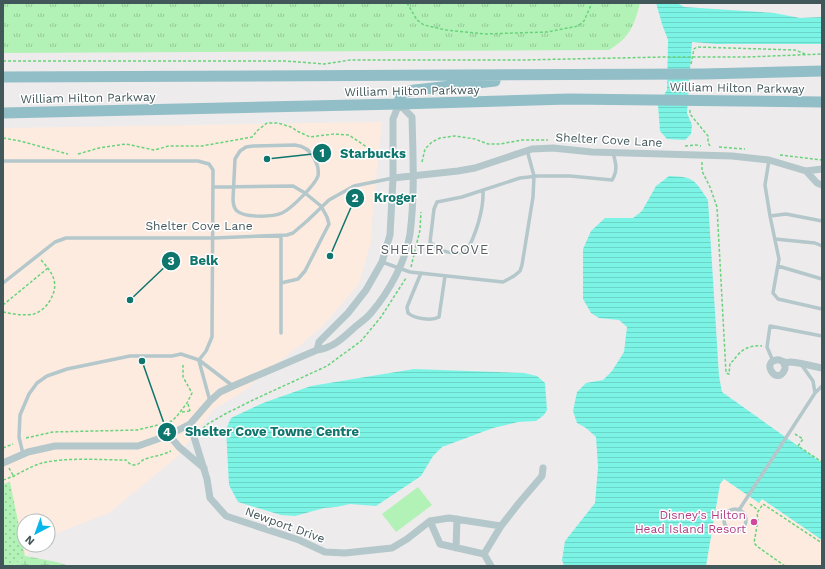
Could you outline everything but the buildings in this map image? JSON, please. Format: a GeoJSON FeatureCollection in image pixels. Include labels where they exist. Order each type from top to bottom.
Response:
{"type":"FeatureCollection","features":[{"type":"Feature","properties":{"kind":"highway","name":"William Hilton Parkway"},"geometry":{"type":"LineString","coordinates":[[3,77],[703,74],[822,71]]}},
{"type":"Feature","properties":{"kind":"highway"},"geometry":{"type":"LineString","coordinates":[[399,104],[401,93],[415,90],[549,74]]}},
{"type":"Feature","properties":{"kind":"highway","name":"William Hilton Parkway"},"geometry":{"type":"LineString","coordinates":[[3,113],[569,99],[822,102]]}},
{"type":"Feature","properties":{"kind":"street"},"geometry":{"type":"LineString","coordinates":[[6,465],[28,452],[55,446],[138,446],[168,436],[190,424],[220,392],[317,350],[327,349],[343,338],[371,314],[389,290],[400,268],[410,235],[414,176],[412,117],[399,104],[393,119],[393,178],[390,235],[382,262],[366,290],[348,313],[319,342],[317,350]]}},
{"type":"Feature","properties":{"kind":"street","name":"Shelter Cove Lane"},"geometry":{"type":"LineString","coordinates":[[393,178],[458,172],[476,168],[527,150],[553,148],[592,152],[769,160],[806,171],[822,169]]}},
{"type":"Feature","properties":{"kind":"street","name":"Shelter Cove Lane"},"geometry":{"type":"LineString","coordinates":[[806,171],[817,183],[822,185]]}},
{"type":"Feature","properties":{"kind":"street"},"geometry":{"type":"LineString","coordinates":[[783,362],[785,366],[783,373],[779,375],[771,373],[770,365],[773,361],[780,360],[783,362],[801,363],[822,368]]}},
{"type":"Feature","properties":{"kind":"street","name":"Newport Drive"},"geometry":{"type":"LineString","coordinates":[[190,424],[204,468],[210,498],[226,516],[299,540],[325,552],[345,553],[392,548],[407,539],[430,520]]}},
{"type":"Feature","properties":{"kind":"street"},"geometry":{"type":"LineString","coordinates":[[168,436],[204,468]]}},
{"type":"Feature","properties":{"kind":"street"},"geometry":{"type":"LineString","coordinates":[[484,554],[501,526],[518,503],[542,476],[542,468]]}},
{"type":"Feature","properties":{"kind":"street"},"geometry":{"type":"LineString","coordinates":[[491,566],[484,554],[440,544],[430,520],[448,518],[501,526]]}},
{"type":"Feature","properties":{"kind":"street"},"geometry":{"type":"LineString","coordinates":[[456,548],[457,519]]}},
{"type":"Feature","properties":{"kind":"lane"},"geometry":{"type":"LineString","coordinates":[[295,145],[307,149],[313,155],[318,165],[318,176],[305,193],[287,209],[273,216],[242,214],[235,208],[233,200],[236,155],[244,148],[253,146],[295,145]]}},
{"type":"Feature","properties":{"kind":"lane"},"geometry":{"type":"LineString","coordinates":[[382,262],[410,272],[445,276],[502,282],[514,276],[520,271],[532,204],[534,176],[527,150]]}},
{"type":"Feature","properties":{"kind":"lane"},"geometry":{"type":"LineString","coordinates":[[483,190],[482,209],[470,245],[466,252],[454,254],[437,249],[430,242],[434,209],[437,202],[462,197],[483,190],[520,178],[534,176],[570,176],[612,180],[616,174],[616,164],[612,153]]}},
{"type":"Feature","properties":{"kind":"lane"},"geometry":{"type":"LineString","coordinates":[[769,160],[765,185],[779,259],[773,293],[778,299],[822,309]]}},
{"type":"Feature","properties":{"kind":"lane"},"geometry":{"type":"LineString","coordinates":[[3,161],[198,161],[210,164],[213,170],[214,187],[212,337],[206,350],[198,360]]}},
{"type":"Feature","properties":{"kind":"lane","name":"Shelter Cove Lane"},"geometry":{"type":"LineString","coordinates":[[3,283],[55,242],[66,238],[214,238],[282,236],[292,233],[298,229],[307,222],[321,206],[354,186],[393,178]]}},
{"type":"Feature","properties":{"kind":"lane"},"geometry":{"type":"LineString","coordinates":[[214,187],[293,186],[305,193],[321,206],[329,224],[305,271],[298,279],[281,282]]}},
{"type":"Feature","properties":{"kind":"lane"},"geometry":{"type":"LineString","coordinates":[[770,216],[786,214],[822,221]]}},
{"type":"Feature","properties":{"kind":"lane"},"geometry":{"type":"LineString","coordinates":[[281,333],[282,236]]}},
{"type":"Feature","properties":{"kind":"lane"},"geometry":{"type":"LineString","coordinates":[[775,239],[822,246]]}},
{"type":"Feature","properties":{"kind":"lane"},"geometry":{"type":"LineString","coordinates":[[778,266],[822,279]]}},
{"type":"Feature","properties":{"kind":"lane"},"geometry":{"type":"LineString","coordinates":[[421,273],[407,307],[408,313],[416,317],[432,319],[439,317],[445,276]]}},
{"type":"Feature","properties":{"kind":"lane"},"geometry":{"type":"LineString","coordinates":[[773,361],[768,347],[770,326],[822,336]]}},
{"type":"Feature","properties":{"kind":"lane"},"geometry":{"type":"LineString","coordinates":[[23,454],[19,437],[20,415],[29,394],[37,383],[47,376],[67,369],[130,356],[172,356],[181,354],[198,360],[233,386]]}},
{"type":"Feature","properties":{"kind":"lane"},"geometry":{"type":"LineString","coordinates":[[198,360],[210,401]]}},
{"type":"Feature","properties":{"kind":"lane"},"geometry":{"type":"LineString","coordinates":[[801,363],[813,381],[815,393]]}},
{"type":"Feature","properties":{"kind":"lane"},"geometry":{"type":"LineString","coordinates":[[739,510],[815,393],[822,386]]}},
{"type":"Feature","properties":{"kind":"lane"},"geometry":{"type":"LineString","coordinates":[[731,510],[739,510],[744,514],[746,521],[745,524],[740,529],[734,531],[730,530],[727,528],[724,521],[726,514],[731,510]]}},
{"type":"Feature","properties":{"kind":"path"},"geometry":{"type":"LineString","coordinates":[[407,3],[417,20],[424,24],[446,30],[486,34],[547,32],[578,26],[584,21],[592,3]]}},
{"type":"Feature","properties":{"kind":"path"},"geometry":{"type":"LineString","coordinates":[[694,49],[696,47],[795,50],[806,54]]}},
{"type":"Feature","properties":{"kind":"path"},"geometry":{"type":"LineString","coordinates":[[3,61],[286,61],[324,64],[350,60],[522,60],[698,56],[747,57],[822,54]]}},
{"type":"Feature","properties":{"kind":"path"},"geometry":{"type":"LineString","coordinates":[[690,114],[708,136],[708,143],[711,146],[711,149],[702,162],[702,171],[710,187],[717,207],[726,373],[729,374],[730,363],[734,361],[738,354],[744,349],[760,345],[768,347]]}},
{"type":"Feature","properties":{"kind":"path"},"geometry":{"type":"LineString","coordinates":[[3,312],[22,315],[35,314],[48,304],[55,291],[54,277],[37,256]]}},
{"type":"Feature","properties":{"kind":"path"},"geometry":{"type":"LineString","coordinates":[[3,305],[48,268]]}},
{"type":"Feature","properties":{"kind":"path"},"geometry":{"type":"LineString","coordinates":[[26,438],[53,432],[137,430],[172,421],[182,412],[192,393],[183,377],[183,364]]}},
{"type":"Feature","properties":{"kind":"path"},"geometry":{"type":"LineString","coordinates":[[182,412],[190,411],[187,403]]}},
{"type":"Feature","properties":{"kind":"path"},"geometry":{"type":"LineString","coordinates":[[198,436],[206,425],[201,421]]}},
{"type":"Feature","properties":{"kind":"path"},"geometry":{"type":"LineString","coordinates":[[795,434],[802,439],[798,446],[822,462]]}},
{"type":"Feature","properties":{"kind":"path"},"geometry":{"type":"LineString","coordinates":[[3,448],[13,444]]}},
{"type":"Feature","properties":{"kind":"path"},"geometry":{"type":"LineString","coordinates":[[3,480],[14,477],[34,466],[51,461],[126,460],[129,464],[135,465],[145,459],[162,455],[172,450]]}},
{"type":"Feature","properties":{"kind":"path"},"geometry":{"type":"LineString","coordinates":[[6,465],[14,477]]}},
{"type":"Feature","properties":{"kind":"path"},"geometry":{"type":"LineString","coordinates":[[749,502],[758,510]]}},
{"type":"Feature","properties":{"kind":"path"},"geometry":{"type":"LineString","coordinates":[[785,566],[758,547],[754,542],[758,520],[757,513],[762,504],[822,544]]}},
{"type":"Feature","properties":{"kind":"shaded area"},"geometry":{"type":"Polygon","coordinates":[[[656,3],[677,3],[684,7],[774,13],[800,18],[822,17],[822,44],[716,44],[692,42],[687,113],[692,125],[691,134],[685,140],[667,139],[660,131],[658,105],[667,90],[668,40],[656,3]]]}},
{"type":"Feature","properties":{"kind":"shaded area"},"geometry":{"type":"Polygon","coordinates":[[[382,122],[373,207],[371,242],[359,284],[321,328],[240,394],[214,409],[177,457],[109,513],[56,533],[56,513],[16,513],[16,553],[29,553],[13,566],[3,566],[3,128],[382,122]]]}},
{"type":"Feature","properties":{"kind":"shaded area"},"geometry":{"type":"Polygon","coordinates":[[[669,176],[684,177],[693,180],[708,200],[719,376],[722,392],[822,463],[822,540],[762,499],[759,503],[724,479],[720,484],[706,566],[564,566],[562,560],[565,541],[595,503],[598,467],[596,437],[586,428],[577,423],[573,411],[577,392],[586,383],[603,380],[612,371],[624,352],[627,327],[619,320],[599,318],[591,313],[583,299],[583,249],[591,231],[605,218],[633,218],[642,211],[656,186],[669,176]]]}},
{"type":"Feature","properties":{"kind":"shaded area"},"geometry":{"type":"Polygon","coordinates":[[[414,369],[524,373],[537,376],[545,383],[547,410],[544,415],[536,421],[518,422],[493,428],[442,447],[433,456],[421,476],[376,506],[350,504],[324,508],[295,516],[281,515],[238,502],[229,485],[226,429],[231,418],[263,403],[311,386],[414,369]]]}},
{"type":"Feature","properties":{"kind":"shaded area","name":"Disney's Hilton Head Island Resort"},"geometry":{"type":"Polygon","coordinates":[[[724,479],[759,503],[761,499],[822,540],[822,566],[706,566],[720,484],[724,479]]]}},
{"type":"Feature","properties":{"kind":"green space"},"geometry":{"type":"Polygon","coordinates":[[[3,3],[640,3],[636,18],[630,30],[622,40],[609,50],[3,53],[3,3]]]}},
{"type":"Feature","properties":{"kind":"green space"},"geometry":{"type":"Polygon","coordinates":[[[10,482],[16,513],[16,553],[24,553],[25,556],[13,566],[3,566],[3,484],[10,482]]]}},
{"type":"Feature","properties":{"kind":"green space"},"geometry":{"type":"Polygon","coordinates":[[[418,487],[432,505],[396,532],[382,514],[418,487]]]}},
{"type":"Feature","properties":{"kind":"green space"},"geometry":{"type":"Polygon","coordinates":[[[25,556],[57,562],[69,566],[13,566],[25,556]]]}},
{"type":"Feature","properties":{"kind":"place","name":"Starbucks"},"geometry":{"type":"Point","coordinates":[267,159]}},
{"type":"Feature","properties":{"kind":"place","name":"Kroger"},"geometry":{"type":"Point","coordinates":[330,256]}},
{"type":"Feature","properties":{"kind":"place","name":"Belk"},"geometry":{"type":"Point","coordinates":[130,300]}},
{"type":"Feature","properties":{"kind":"place","name":"Shelter Cove Towne Centre"},"geometry":{"type":"Point","coordinates":[142,361]}},
{"type":"Feature","properties":{"kind":"place","name":"Disney's Hilton Head Island Resort"},"geometry":{"type":"Point","coordinates":[754,522]}},
{"type":"Feature","properties":{"kind":"district","name":"SHELTER COVE"},"geometry":{"type":"Point","coordinates":[435,249]}}]}
